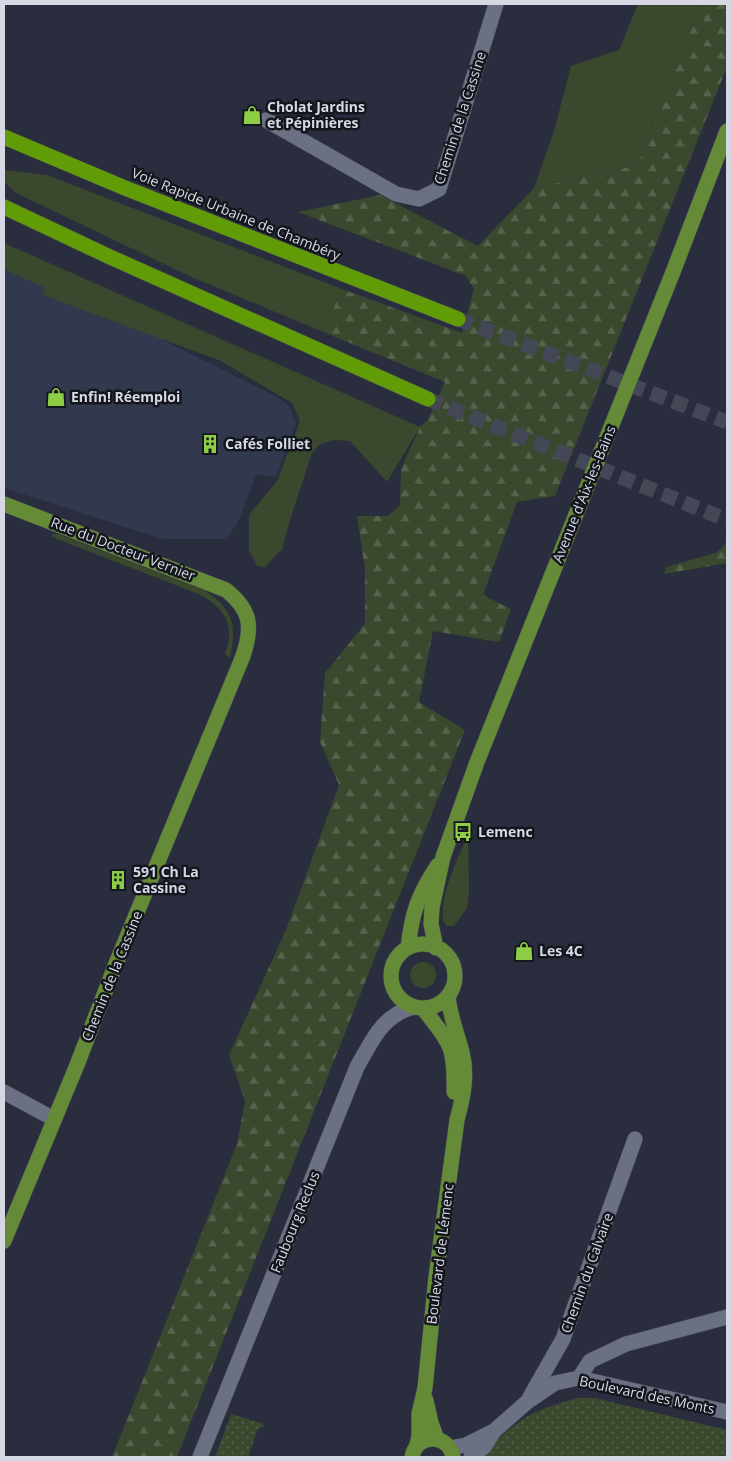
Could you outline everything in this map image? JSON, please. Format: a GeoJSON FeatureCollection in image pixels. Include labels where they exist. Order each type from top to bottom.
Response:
{"type":"FeatureCollection","features":[{"type":"Feature","properties":{"kind":"highway","name":"Voie Rapide Urbaine de Chambéry"},"geometry":{"type":"LineString","coordinates":[[4,137],[125,188],[458,319]]}},
{"type":"Feature","properties":{"kind":"highway"},"geometry":{"type":"LineString","coordinates":[[4,207],[110,257],[428,399]]}},
{"type":"Feature","properties":{"kind":"highway"},"geometry":{"type":"LineString","coordinates":[[4,214],[110,257]]}},
{"type":"Feature","properties":{"kind":"main road","name":"Avenue d'Aix-les-Bains"},"geometry":{"type":"LineString","coordinates":[[436,948],[432,924],[432,908],[443,857],[476,762],[673,272],[727,131]]}},
{"type":"Feature","properties":{"kind":"main road","name":"Rue du Docteur Vernier"},"geometry":{"type":"LineString","coordinates":[[4,504],[205,581],[226,590],[239,600]]}},
{"type":"Feature","properties":{"kind":"main road","name":"Chemin de la Cassine"},"geometry":{"type":"LineString","coordinates":[[4,1241],[243,656],[248,642],[249,627],[245,610],[239,600]]}},
{"type":"Feature","properties":{"kind":"main road","name":"Avenue d'Aix-les-Bains"},"geometry":{"type":"LineString","coordinates":[[408,948],[411,923],[416,905],[424,886],[443,857]]}},
{"type":"Feature","properties":{"kind":"main road"},"geometry":{"type":"LineString","coordinates":[[417,945],[427,945],[436,948],[446,955],[452,964],[453,986],[448,996],[432,1007],[418,1007],[403,1002],[391,982],[393,964],[408,948],[417,945]]}},
{"type":"Feature","properties":{"kind":"main road","name":"Boulevard de Lémenc"},"geometry":{"type":"LineString","coordinates":[[415,1451],[419,1436],[419,1414],[425,1388],[436,1277],[457,1120],[463,1096],[465,1068],[449,1011],[448,996]]}},
{"type":"Feature","properties":{"kind":"main road","name":"Boulevard de Lémenc"},"geometry":{"type":"LineString","coordinates":[[418,1007],[443,1034],[451,1049],[457,1120]]}},
{"type":"Feature","properties":{"kind":"main road","name":"Boulevard de Lémenc"},"geometry":{"type":"LineString","coordinates":[[425,1388],[428,1414],[437,1439]]}},
{"type":"Feature","properties":{"kind":"main road"},"geometry":{"type":"LineString","coordinates":[[415,1451],[423,1440],[437,1439],[447,1444],[452,1452]]}},
{"type":"Feature","properties":{"kind":"street","name":"Chemin de la Cassine"},"geometry":{"type":"LineString","coordinates":[[266,120],[396,194],[419,199],[439,189],[496,4]]}},
{"type":"Feature","properties":{"kind":"street","name":"Faubourg Reclus"},"geometry":{"type":"LineString","coordinates":[[200,1457],[356,1067],[379,1029],[391,1017],[402,1010],[418,1007]]}},
{"type":"Feature","properties":{"kind":"street"},"geometry":{"type":"LineString","coordinates":[[4,1092],[54,1119]]}},
{"type":"Feature","properties":{"kind":"street","name":"Chemin du Calvaire"},"geometry":{"type":"LineString","coordinates":[[527,1402],[563,1339],[635,1139]]}},
{"type":"Feature","properties":{"kind":"street"},"geometry":{"type":"LineString","coordinates":[[579,1378],[590,1361],[626,1344],[727,1317]]}},
{"type":"Feature","properties":{"kind":"street","name":"Boulevard des Monts"},"geometry":{"type":"LineString","coordinates":[[494,1431],[527,1402],[555,1383],[579,1378],[727,1412]]}},
{"type":"Feature","properties":{"kind":"street"},"geometry":{"type":"LineString","coordinates":[[452,1452],[494,1431]]}},
{"type":"Feature","properties":{"kind":"street"},"geometry":{"type":"LineString","coordinates":[[471,1457],[484,1447],[494,1431]]}},
{"type":"Feature","properties":{"kind":"shaded area"},"geometry":{"type":"Polygon","coordinates":[[[4,260],[279,398],[289,406],[296,423],[276,477],[256,475],[238,523],[226,539],[162,539],[4,488],[4,260]]]}},
{"type":"Feature","properties":{"kind":"green space"},"geometry":{"type":"Polygon","coordinates":[[[638,4],[700,4],[638,165],[534,188],[554,131],[571,66],[619,50],[638,4]]]}},
{"type":"Feature","properties":{"kind":"green space"},"geometry":{"type":"Polygon","coordinates":[[[700,4],[727,4],[727,67],[555,496],[517,502],[483,595],[511,609],[499,642],[433,631],[419,702],[465,730],[177,1457],[112,1457],[237,1144],[245,1101],[229,1055],[286,930],[339,785],[320,742],[325,673],[365,624],[365,569],[357,516],[388,516],[400,505],[401,469],[420,427],[427,421],[445,382],[323,332],[342,289],[462,333],[474,289],[466,276],[298,212],[380,195],[478,246],[534,188],[638,165],[700,4]]]}},
{"type":"Feature","properties":{"kind":"green space"},"geometry":{"type":"Polygon","coordinates":[[[4,170],[47,175],[342,289],[323,332],[187,275],[14,192],[4,181],[4,170]]]}},
{"type":"Feature","properties":{"kind":"green space"},"geometry":{"type":"Polygon","coordinates":[[[4,243],[420,427],[387,482],[350,441],[335,440],[320,444],[312,453],[282,549],[265,567],[257,566],[249,551],[249,515],[277,481],[300,421],[292,403],[221,361],[43,295],[45,288],[4,269],[4,243]]]}},
{"type":"Feature","properties":{"kind":"green space"},"geometry":{"type":"Polygon","coordinates":[[[53,534],[58,534],[206,591],[223,605],[231,620],[233,636],[230,658],[225,654],[228,644],[229,627],[222,612],[209,600],[201,595],[52,537],[53,534]]]}},
{"type":"Feature","properties":{"kind":"green space"},"geometry":{"type":"Polygon","coordinates":[[[727,542],[727,563],[664,574],[666,567],[716,553],[727,542]]]}},
{"type":"Feature","properties":{"kind":"green space"},"geometry":{"type":"Polygon","coordinates":[[[468,833],[469,891],[467,908],[454,926],[447,926],[443,921],[444,899],[468,833]]]}},
{"type":"Feature","properties":{"kind":"green space"},"geometry":{"type":"Polygon","coordinates":[[[423,962],[432,966],[436,975],[432,984],[423,988],[414,984],[410,975],[414,966],[423,962]]]}},
{"type":"Feature","properties":{"kind":"green space"},"geometry":{"type":"Polygon","coordinates":[[[576,1398],[595,1398],[727,1430],[727,1457],[478,1457],[525,1418],[543,1409],[576,1398]]]}},
{"type":"Feature","properties":{"kind":"green space"},"geometry":{"type":"Polygon","coordinates":[[[231,1414],[264,1424],[257,1431],[248,1457],[215,1457],[231,1414]]]}},
{"type":"Feature","properties":{"kind":"tunnel"},"geometry":{"type":"LineString","coordinates":[[458,319],[727,422]]}},
{"type":"Feature","properties":{"kind":"tunnel"},"geometry":{"type":"LineString","coordinates":[[428,399],[727,520]]}},
{"type":"Feature","properties":{"kind":"place","name":"Cholat Jardins et Pépinières"},"geometry":{"type":"Point","coordinates":[252,115]}},
{"type":"Feature","properties":{"kind":"place","name":"Enfin! Réemploi"},"geometry":{"type":"Point","coordinates":[56,397]}},
{"type":"Feature","properties":{"kind":"place","name":"Cafés Folliet"},"geometry":{"type":"Point","coordinates":[210,444]}},
{"type":"Feature","properties":{"kind":"place","name":"Lemenc"},"geometry":{"type":"Point","coordinates":[463,832]}},
{"type":"Feature","properties":{"kind":"place","name":"591 Ch La Cassine"},"geometry":{"type":"Point","coordinates":[118,880]}},
{"type":"Feature","properties":{"kind":"place","name":"Les 4C"},"geometry":{"type":"Point","coordinates":[524,951]}}]}
